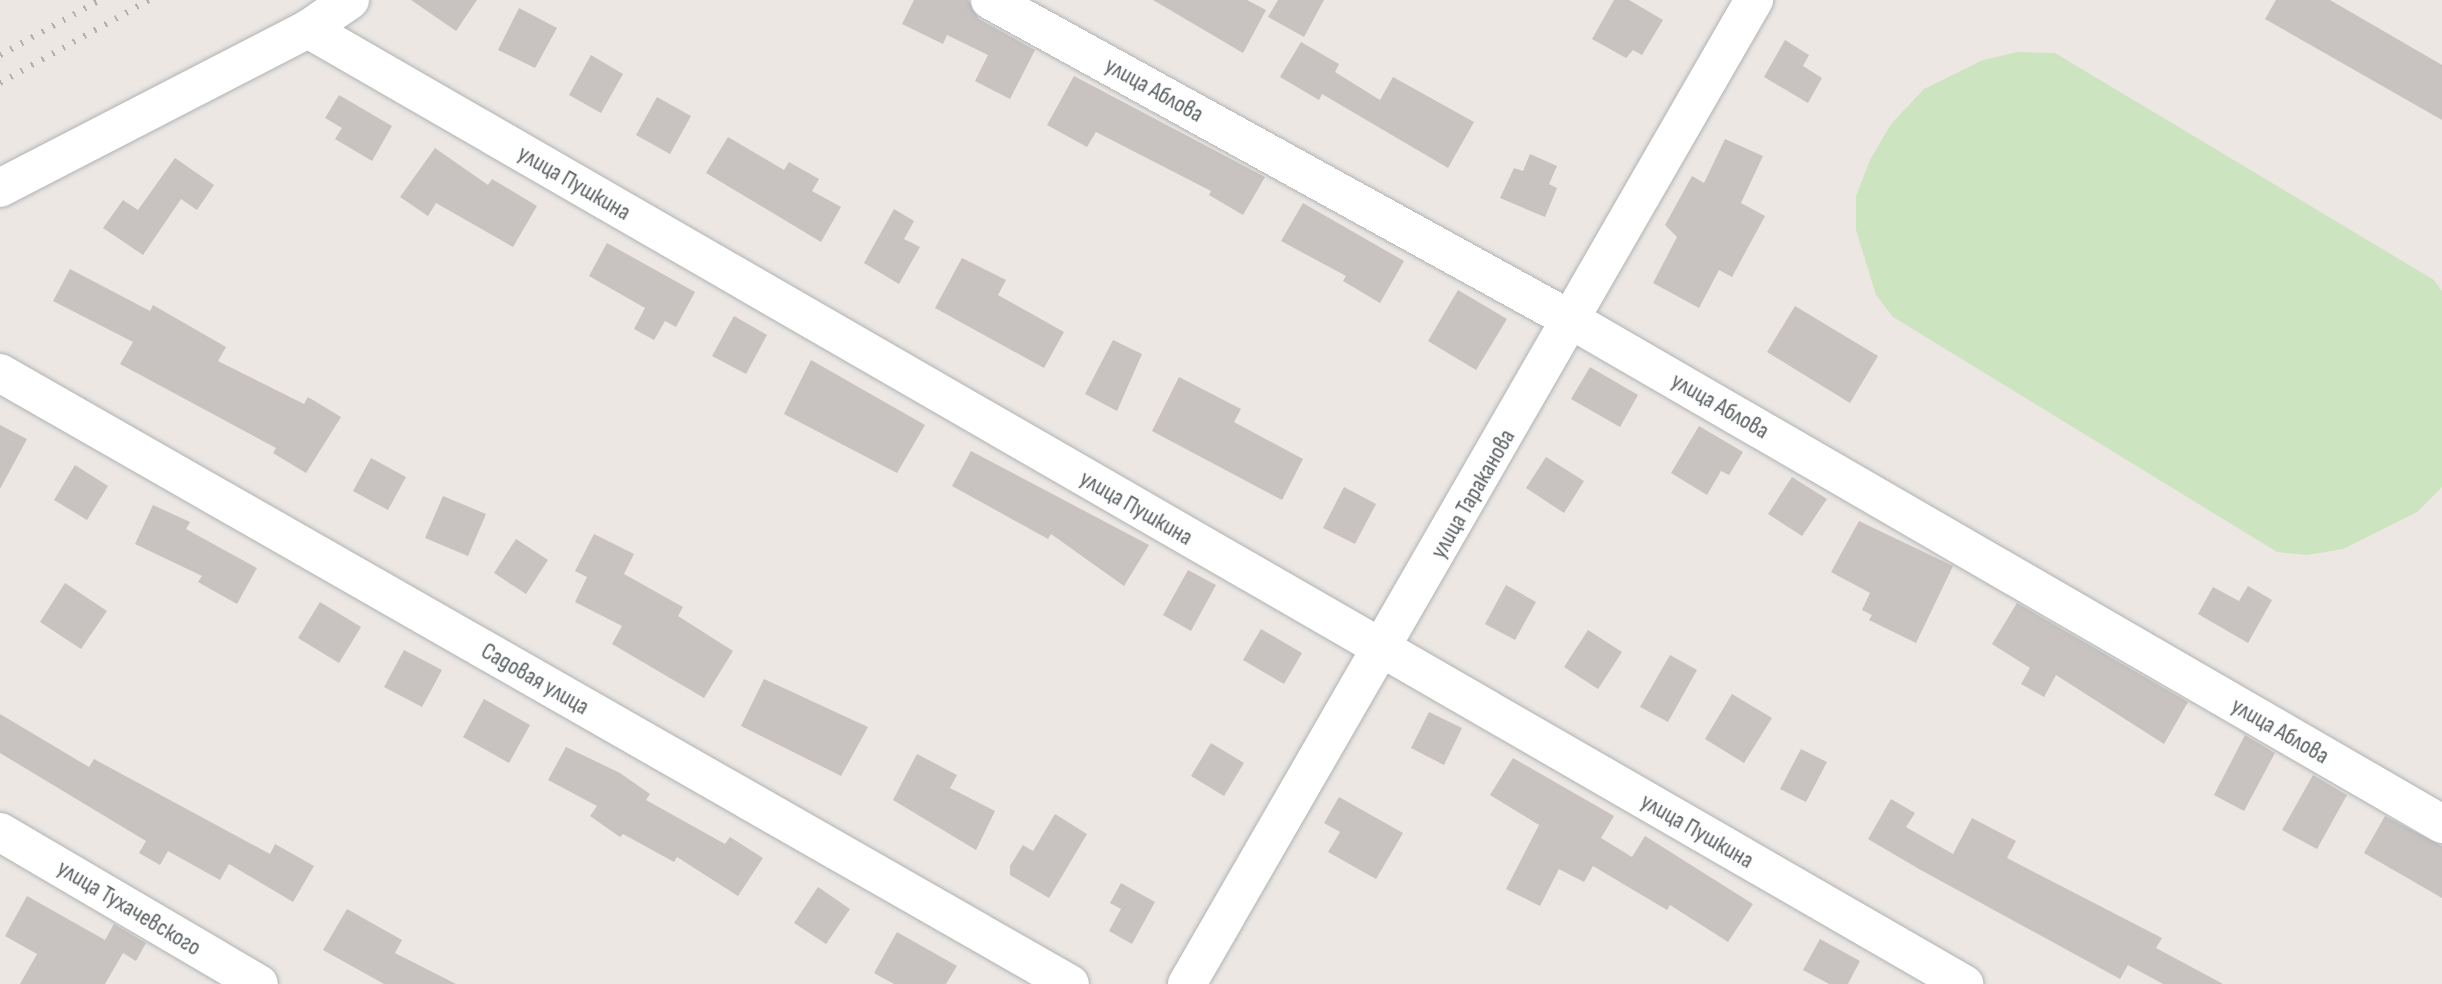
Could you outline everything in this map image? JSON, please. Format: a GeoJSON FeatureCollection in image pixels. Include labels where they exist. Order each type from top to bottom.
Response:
{"type":"FeatureCollection","features":[{"type":"Feature","properties":{"kind":"street"},"geometry":{"type":"LineString","coordinates":[[0,188],[308,29],[350,0]]}},
{"type":"Feature","properties":{"kind":"street","name":"улица Аблова"},"geometry":{"type":"LineString","coordinates":[[990,0],[1573,321],[2442,824]]}},
{"type":"Feature","properties":{"kind":"street","name":"улица Тараканова"},"geometry":{"type":"LineString","coordinates":[[1187,984],[1383,651],[1754,0]]}},
{"type":"Feature","properties":{"kind":"street","name":"улица Пушкина"},"geometry":{"type":"LineString","coordinates":[[308,29],[1964,984]]}},
{"type":"Feature","properties":{"kind":"street","name":"Садовая улица"},"geometry":{"type":"LineString","coordinates":[[0,373],[1070,984]]}},
{"type":"Feature","properties":{"kind":"street","name":"улица Тухачевского"},"geometry":{"type":"LineString","coordinates":[[0,832],[259,984]]}},
{"type":"Feature","properties":{"kind":"green space"},"geometry":{"type":"Polygon","coordinates":[[[2018,52],[2055,53],[2434,280],[2442,291],[2442,487],[2417,512],[2343,549],[2307,555],[2277,552],[1893,317],[1876,295],[1856,230],[1856,196],[1870,160],[1891,124],[1924,89],[1983,60],[2018,52]]]}},
{"type":"Feature","properties":{"kind":"building"},"geometry":{"type":"Polygon","coordinates":[[[411,0],[477,0],[456,31],[411,0]]]}},
{"type":"Feature","properties":{"kind":"building"},"geometry":{"type":"Polygon","coordinates":[[[914,0],[968,0],[979,19],[1035,50],[1010,99],[975,81],[988,55],[947,35],[943,44],[902,24],[914,0]]]}},
{"type":"Feature","properties":{"kind":"building"},"geometry":{"type":"Polygon","coordinates":[[[1153,0],[1247,0],[1266,10],[1243,53],[1153,0]]]}},
{"type":"Feature","properties":{"kind":"building"},"geometry":{"type":"Polygon","coordinates":[[[1278,0],[1324,0],[1304,37],[1268,17],[1278,0]]]}},
{"type":"Feature","properties":{"kind":"building"},"geometry":{"type":"Polygon","coordinates":[[[1614,0],[1629,0],[1663,20],[1642,55],[1633,50],[1626,58],[1592,39],[1614,0]]]}},
{"type":"Feature","properties":{"kind":"building"},"geometry":{"type":"Polygon","coordinates":[[[2276,0],[2330,0],[2442,65],[2442,120],[2265,19],[2276,0]]]}},
{"type":"Feature","properties":{"kind":"building"},"geometry":{"type":"Polygon","coordinates":[[[519,8],[557,28],[535,68],[498,50],[519,8]]]}},
{"type":"Feature","properties":{"kind":"building"},"geometry":{"type":"Polygon","coordinates":[[[1785,40],[1809,55],[1803,66],[1822,78],[1808,103],[1764,77],[1785,40]]]}},
{"type":"Feature","properties":{"kind":"building"},"geometry":{"type":"Polygon","coordinates":[[[1301,42],[1339,64],[1335,72],[1380,100],[1393,77],[1474,122],[1448,168],[1322,94],[1319,100],[1280,77],[1301,42]]]}},
{"type":"Feature","properties":{"kind":"building"},"geometry":{"type":"Polygon","coordinates":[[[591,55],[623,74],[601,113],[569,95],[591,55]]]}},
{"type":"Feature","properties":{"kind":"building"},"geometry":{"type":"Polygon","coordinates":[[[1074,76],[1265,177],[1243,215],[1209,195],[1211,191],[1096,132],[1087,147],[1047,125],[1074,76]]]}},
{"type":"Feature","properties":{"kind":"building"},"geometry":{"type":"Polygon","coordinates":[[[339,95],[392,126],[372,161],[335,139],[342,128],[325,118],[339,95]]]}},
{"type":"Feature","properties":{"kind":"building"},"geometry":{"type":"Polygon","coordinates":[[[657,97],[691,116],[670,154],[636,135],[657,97]]]}},
{"type":"Feature","properties":{"kind":"building"},"geometry":{"type":"Polygon","coordinates":[[[728,137],[784,170],[789,162],[819,179],[812,191],[841,207],[821,242],[706,173],[728,137]]]}},
{"type":"Feature","properties":{"kind":"building"},"geometry":{"type":"Polygon","coordinates":[[[1725,139],[1763,156],[1741,203],[1765,216],[1732,277],[1719,270],[1699,308],[1653,283],[1677,237],[1665,225],[1692,176],[1704,183],[1725,139]]]}},
{"type":"Feature","properties":{"kind":"building"},"geometry":{"type":"Polygon","coordinates":[[[435,148],[488,185],[492,179],[537,206],[513,247],[436,203],[428,216],[400,197],[435,148]]]}},
{"type":"Feature","properties":{"kind":"building"},"geometry":{"type":"Polygon","coordinates":[[[1530,154],[1557,166],[1549,184],[1557,188],[1545,217],[1500,198],[1514,168],[1523,171],[1530,154]]]}},
{"type":"Feature","properties":{"kind":"building"},"geometry":{"type":"Polygon","coordinates":[[[175,158],[214,185],[197,210],[181,199],[143,255],[103,228],[123,200],[138,210],[175,158]]]}},
{"type":"Feature","properties":{"kind":"building"},"geometry":{"type":"Polygon","coordinates":[[[1303,203],[1404,261],[1380,303],[1343,281],[1346,276],[1281,241],[1303,203]]]}},
{"type":"Feature","properties":{"kind":"building"},"geometry":{"type":"Polygon","coordinates":[[[894,209],[914,221],[904,239],[920,247],[899,284],[864,263],[894,209]]]}},
{"type":"Feature","properties":{"kind":"building"},"geometry":{"type":"Polygon","coordinates":[[[607,243],[695,292],[676,327],[665,321],[654,340],[634,329],[645,308],[589,276],[607,243]]]}},
{"type":"Feature","properties":{"kind":"building"},"geometry":{"type":"Polygon","coordinates":[[[962,258],[1006,280],[998,295],[1064,332],[1044,368],[935,308],[962,258]]]}},
{"type":"Feature","properties":{"kind":"building"},"geometry":{"type":"Polygon","coordinates":[[[70,269],[150,311],[153,305],[226,347],[218,361],[304,404],[308,397],[341,417],[306,473],[273,453],[276,448],[120,364],[133,342],[53,301],[70,269]]]}},
{"type":"Feature","properties":{"kind":"building"},"geometry":{"type":"Polygon","coordinates":[[[1458,290],[1507,319],[1476,370],[1428,341],[1458,290]]]}},
{"type":"Feature","properties":{"kind":"building"},"geometry":{"type":"Polygon","coordinates":[[[1795,306],[1878,356],[1850,403],[1767,352],[1795,306]]]}},
{"type":"Feature","properties":{"kind":"building"},"geometry":{"type":"Polygon","coordinates":[[[734,316],[767,335],[746,374],[712,356],[734,316]]]}},
{"type":"Feature","properties":{"kind":"building"},"geometry":{"type":"Polygon","coordinates":[[[1113,340],[1142,354],[1117,411],[1085,394],[1113,340]]]}},
{"type":"Feature","properties":{"kind":"building"},"geometry":{"type":"Polygon","coordinates":[[[811,360],[925,425],[897,473],[784,414],[811,360]]]}},
{"type":"Feature","properties":{"kind":"building"},"geometry":{"type":"Polygon","coordinates":[[[1590,367],[1638,395],[1620,427],[1571,399],[1590,367]]]}},
{"type":"Feature","properties":{"kind":"building"},"geometry":{"type":"Polygon","coordinates":[[[1179,377],[1241,409],[1234,422],[1303,459],[1282,500],[1152,431],[1179,377]]]}},
{"type":"Feature","properties":{"kind":"building"},"geometry":{"type":"Polygon","coordinates":[[[0,425],[27,439],[0,489],[0,425]]]}},
{"type":"Feature","properties":{"kind":"building"},"geometry":{"type":"Polygon","coordinates":[[[1699,426],[1743,452],[1729,475],[1721,471],[1707,495],[1671,473],[1699,426]]]}},
{"type":"Feature","properties":{"kind":"building"},"geometry":{"type":"Polygon","coordinates":[[[971,451],[1149,545],[1124,586],[1051,534],[1048,539],[952,486],[971,451]]]}},
{"type":"Feature","properties":{"kind":"building"},"geometry":{"type":"Polygon","coordinates":[[[1546,457],[1584,481],[1564,513],[1526,488],[1546,457]]]}},
{"type":"Feature","properties":{"kind":"building"},"geometry":{"type":"Polygon","coordinates":[[[371,458],[406,477],[388,510],[353,491],[371,458]]]}},
{"type":"Feature","properties":{"kind":"building"},"geometry":{"type":"Polygon","coordinates":[[[75,465],[108,486],[87,520],[54,500],[75,465]]]}},
{"type":"Feature","properties":{"kind":"building"},"geometry":{"type":"Polygon","coordinates":[[[1792,477],[1827,499],[1802,536],[1768,514],[1792,477]]]}},
{"type":"Feature","properties":{"kind":"building"},"geometry":{"type":"Polygon","coordinates":[[[1344,487],[1376,504],[1355,544],[1323,528],[1344,487]]]}},
{"type":"Feature","properties":{"kind":"building"},"geometry":{"type":"Polygon","coordinates":[[[443,496],[486,514],[468,556],[425,538],[443,496]]]}},
{"type":"Feature","properties":{"kind":"building"},"geometry":{"type":"Polygon","coordinates":[[[153,505],[190,522],[186,529],[257,568],[237,604],[198,582],[202,576],[135,544],[153,505]]]}},
{"type":"Feature","properties":{"kind":"building"},"geometry":{"type":"Polygon","coordinates":[[[1859,521],[1953,566],[1916,643],[1869,620],[1872,615],[1862,610],[1870,593],[1831,572],[1859,521]]]}},
{"type":"Feature","properties":{"kind":"building"},"geometry":{"type":"Polygon","coordinates":[[[594,534],[634,554],[624,574],[683,607],[678,616],[733,651],[704,698],[612,644],[622,626],[575,602],[587,577],[575,571],[594,534]]]}},
{"type":"Feature","properties":{"kind":"building"},"geometry":{"type":"Polygon","coordinates":[[[516,539],[548,560],[526,594],[494,573],[516,539]]]}},
{"type":"Feature","properties":{"kind":"building"},"geometry":{"type":"Polygon","coordinates":[[[1188,570],[1216,585],[1191,631],[1163,615],[1188,570]]]}},
{"type":"Feature","properties":{"kind":"building"},"geometry":{"type":"Polygon","coordinates":[[[65,583],[107,611],[81,649],[40,622],[65,583]]]}},
{"type":"Feature","properties":{"kind":"building"},"geometry":{"type":"Polygon","coordinates":[[[1506,585],[1536,602],[1515,640],[1485,624],[1506,585]]]}},
{"type":"Feature","properties":{"kind":"building"},"geometry":{"type":"Polygon","coordinates":[[[2248,586],[2272,600],[2248,643],[2198,614],[2213,587],[2239,601],[2248,586]]]}},
{"type":"Feature","properties":{"kind":"building"},"geometry":{"type":"Polygon","coordinates":[[[320,602],[361,627],[339,663],[298,638],[320,602]]]}},
{"type":"Feature","properties":{"kind":"building"},"geometry":{"type":"Polygon","coordinates":[[[2017,603],[2188,702],[2164,744],[2056,675],[2044,697],[2021,684],[2030,668],[1992,644],[2017,603]]]}},
{"type":"Feature","properties":{"kind":"building"},"geometry":{"type":"Polygon","coordinates":[[[1261,629],[1302,653],[1284,684],[1243,660],[1261,629]]]}},
{"type":"Feature","properties":{"kind":"building"},"geometry":{"type":"Polygon","coordinates":[[[1588,630],[1622,652],[1598,689],[1564,667],[1588,630]]]}},
{"type":"Feature","properties":{"kind":"building"},"geometry":{"type":"Polygon","coordinates":[[[404,650],[442,670],[422,707],[384,687],[404,650]]]}},
{"type":"Feature","properties":{"kind":"building"},"geometry":{"type":"Polygon","coordinates":[[[1670,655],[1697,670],[1668,722],[1640,707],[1670,655]]]}},
{"type":"Feature","properties":{"kind":"building"},"geometry":{"type":"Polygon","coordinates":[[[764,679],[868,727],[841,776],[741,726],[764,679]]]}},
{"type":"Feature","properties":{"kind":"building"},"geometry":{"type":"Polygon","coordinates":[[[1732,694],[1772,718],[1744,763],[1705,739],[1732,694]]]}},
{"type":"Feature","properties":{"kind":"building"},"geometry":{"type":"Polygon","coordinates":[[[484,699],[530,725],[509,763],[463,737],[484,699]]]}},
{"type":"Feature","properties":{"kind":"building"},"geometry":{"type":"Polygon","coordinates":[[[1429,712],[1462,728],[1444,765],[1411,748],[1429,712]]]}},
{"type":"Feature","properties":{"kind":"building"},"geometry":{"type":"Polygon","coordinates":[[[0,714],[89,767],[94,759],[270,854],[275,844],[314,866],[293,902],[229,864],[220,880],[168,851],[160,865],[139,853],[146,841],[0,753],[0,714]]]}},
{"type":"Feature","properties":{"kind":"building"},"geometry":{"type":"Polygon","coordinates":[[[2245,735],[2275,753],[2244,811],[2214,795],[2245,735]]]}},
{"type":"Feature","properties":{"kind":"building"},"geometry":{"type":"Polygon","coordinates":[[[1211,743],[1244,763],[1224,796],[1191,776],[1211,743]]]}},
{"type":"Feature","properties":{"kind":"building"},"geometry":{"type":"Polygon","coordinates":[[[566,747],[620,773],[650,794],[646,800],[725,844],[730,837],[763,858],[738,896],[677,857],[674,862],[623,834],[620,837],[590,816],[597,806],[548,780],[566,747]]]}},
{"type":"Feature","properties":{"kind":"building"},"geometry":{"type":"Polygon","coordinates":[[[1801,749],[1827,762],[1806,802],[1780,789],[1801,749]]]}},
{"type":"Feature","properties":{"kind":"building"},"geometry":{"type":"Polygon","coordinates":[[[917,754],[957,775],[950,788],[995,811],[976,850],[893,800],[917,754]]]}},
{"type":"Feature","properties":{"kind":"building"},"geometry":{"type":"Polygon","coordinates":[[[1513,758],[1614,816],[1601,838],[1632,857],[1645,836],[1753,904],[1728,942],[1670,905],[1667,910],[1593,866],[1584,882],[1559,869],[1540,906],[1506,889],[1539,825],[1490,795],[1513,758]]]}},
{"type":"Feature","properties":{"kind":"building"},"geometry":{"type":"Polygon","coordinates":[[[2313,775],[2347,795],[2317,849],[2282,830],[2313,775]]]}},
{"type":"Feature","properties":{"kind":"building"},"geometry":{"type":"Polygon","coordinates":[[[1339,797],[1403,833],[1376,879],[1328,852],[1340,832],[1324,823],[1339,797]]]}},
{"type":"Feature","properties":{"kind":"building"},"geometry":{"type":"Polygon","coordinates":[[[1891,799],[1915,813],[1906,827],[1953,854],[1972,818],[2016,841],[2007,858],[2162,938],[2156,948],[2223,984],[2163,984],[2128,965],[2120,979],[1919,869],[1868,839],[1891,799]]]}},
{"type":"Feature","properties":{"kind":"building"},"geometry":{"type":"Polygon","coordinates":[[[1055,814],[1087,834],[1049,898],[1010,875],[1010,866],[1023,845],[1033,851],[1055,814]]]}},
{"type":"Feature","properties":{"kind":"building"},"geometry":{"type":"Polygon","coordinates":[[[2385,816],[2442,846],[2442,898],[2364,853],[2385,816]]]}},
{"type":"Feature","properties":{"kind":"building"},"geometry":{"type":"Polygon","coordinates":[[[1121,883],[1155,902],[1132,944],[1109,931],[1121,909],[1110,903],[1121,883]]]}},
{"type":"Feature","properties":{"kind":"building"},"geometry":{"type":"Polygon","coordinates":[[[818,887],[850,909],[826,944],[794,923],[818,887]]]}},
{"type":"Feature","properties":{"kind":"building"},"geometry":{"type":"Polygon","coordinates":[[[27,896],[105,940],[114,924],[146,943],[136,961],[123,953],[105,984],[20,984],[37,954],[5,936],[27,896]]]}},
{"type":"Feature","properties":{"kind":"building"},"geometry":{"type":"Polygon","coordinates":[[[347,909],[402,940],[395,953],[456,984],[384,984],[323,950],[347,909]]]}},
{"type":"Feature","properties":{"kind":"building"},"geometry":{"type":"Polygon","coordinates":[[[897,932],[957,966],[946,984],[894,984],[874,973],[897,932]]]}},
{"type":"Feature","properties":{"kind":"building"},"geometry":{"type":"Polygon","coordinates":[[[1820,939],[1860,961],[1848,984],[1829,984],[1803,970],[1820,939]]]}},
{"type":"Feature","properties":{"kind":"railway"},"geometry":{"type":"LineString","coordinates":[[0,55],[100,0]]}},
{"type":"Feature","properties":{"kind":"railway"},"geometry":{"type":"LineString","coordinates":[[0,83],[149,0]]}}]}
